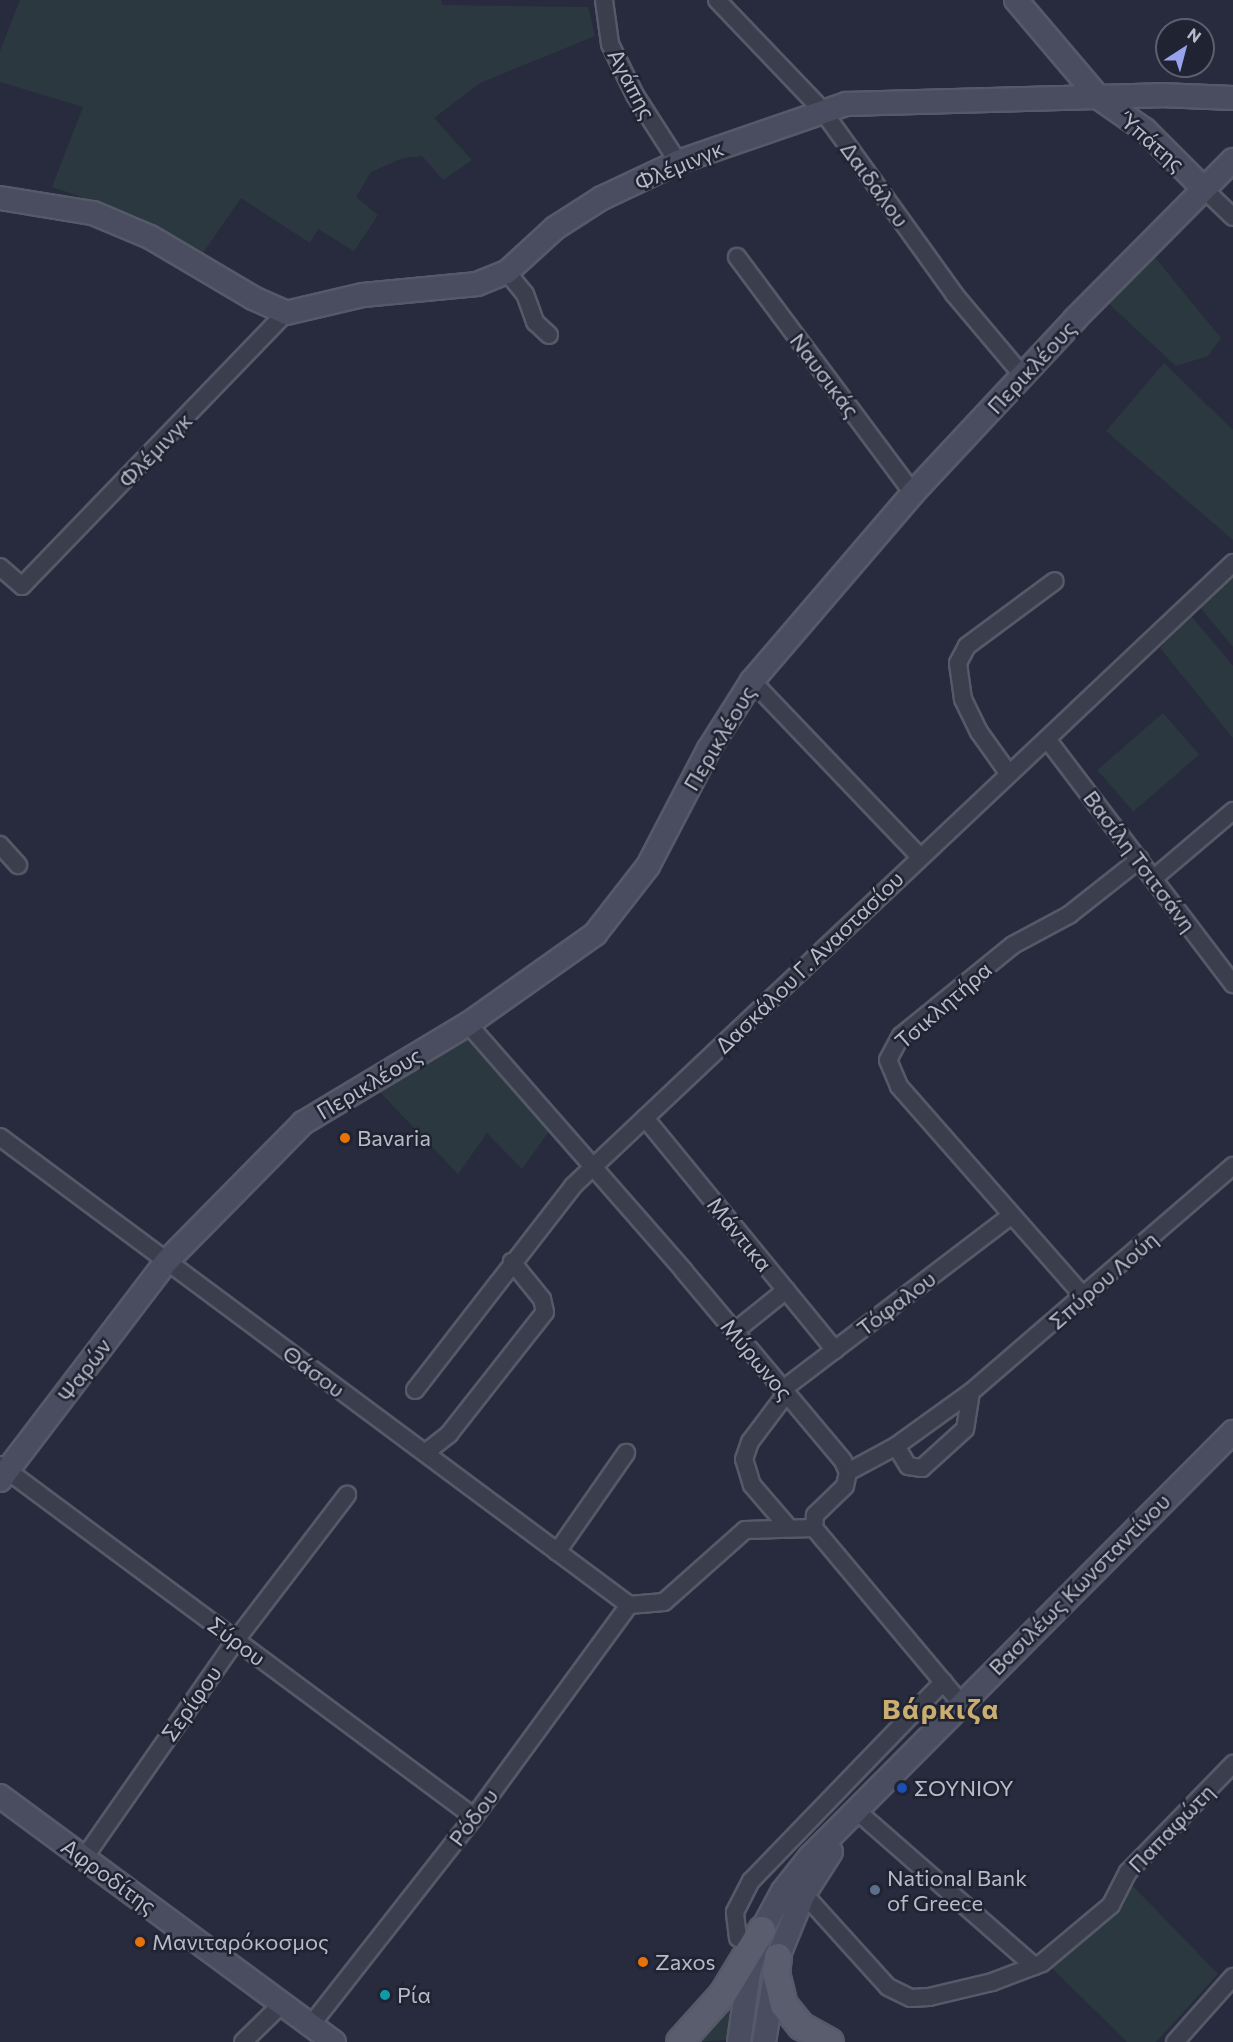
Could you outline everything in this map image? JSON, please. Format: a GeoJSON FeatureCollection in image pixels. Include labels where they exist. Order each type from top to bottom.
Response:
{"type":"FeatureCollection","features":[{"type":"Feature","properties":{"kind":"main road"},"geometry":{"type":"LineString","coordinates":[[680,2042],[723,1994],[762,1930]]}},
{"type":"Feature","properties":{"kind":"main road"},"geometry":{"type":"LineString","coordinates":[[778,1956],[777,1982],[784,2005],[801,2026],[830,2042]]}},
{"type":"Feature","properties":{"kind":"street","name":"Αγάπης"},"geometry":{"type":"LineString","coordinates":[[604,0],[610,45],[635,95],[678,162]]}},
{"type":"Feature","properties":{"kind":"street","name":"Δαιδάλου"},"geometry":{"type":"LineString","coordinates":[[717,0],[822,110],[954,294],[1023,376]]}},
{"type":"Feature","properties":{"kind":"street","name":"Ύπάτης"},"geometry":{"type":"LineString","coordinates":[[1016,0],[1099,98],[1144,130],[1204,189]]}},
{"type":"Feature","properties":{"kind":"street"},"geometry":{"type":"LineString","coordinates":[[1144,130],[1160,95]]}},
{"type":"Feature","properties":{"kind":"street"},"geometry":{"type":"LineString","coordinates":[[1099,98],[1160,95],[1233,98]]}},
{"type":"Feature","properties":{"kind":"street","name":"Φλέμινγκ"},"geometry":{"type":"LineString","coordinates":[[0,567],[22,586],[286,313],[363,295],[477,284],[507,272],[565,222],[602,198],[678,162],[822,110],[846,104],[1099,98]]}},
{"type":"Feature","properties":{"kind":"street","name":"Περικλέους"},"geometry":{"type":"LineString","coordinates":[[167,1261],[303,1123],[468,1024],[595,934],[623,903],[648,866],[709,748],[752,681],[913,493],[1233,160]]}},
{"type":"Feature","properties":{"kind":"street"},"geometry":{"type":"LineString","coordinates":[[1204,189],[1233,217]]}},
{"type":"Feature","properties":{"kind":"street"},"geometry":{"type":"LineString","coordinates":[[0,198],[93,213],[150,237],[253,298],[286,313]]}},
{"type":"Feature","properties":{"kind":"street","name":"Ναυσικάς"},"geometry":{"type":"LineString","coordinates":[[737,257],[913,493]]}},
{"type":"Feature","properties":{"kind":"street"},"geometry":{"type":"LineString","coordinates":[[507,272],[525,294],[535,322],[549,335]]}},
{"type":"Feature","properties":{"kind":"street","name":"Δασκάλου Γ. Αναστασίου"},"geometry":{"type":"LineString","coordinates":[[415,1389],[553,1207],[1233,563]]}},
{"type":"Feature","properties":{"kind":"street"},"geometry":{"type":"LineString","coordinates":[[1009,774],[979,732],[963,699],[958,663],[967,646],[1055,581]]}},
{"type":"Feature","properties":{"kind":"street"},"geometry":{"type":"LineString","coordinates":[[752,681],[920,857]]}},
{"type":"Feature","properties":{"kind":"street","name":"Βασίλη Τσιτσάνη"},"geometry":{"type":"LineString","coordinates":[[1047,739],[1232,982]]}},
{"type":"Feature","properties":{"kind":"street"},"geometry":{"type":"LineString","coordinates":[[1154,878],[1233,811]]}},
{"type":"Feature","properties":{"kind":"street"},"geometry":{"type":"LineString","coordinates":[[0,845],[18,865]]}},
{"type":"Feature","properties":{"kind":"street","name":"Τσικλητήρα"},"geometry":{"type":"LineString","coordinates":[[1084,1298],[1010,1216],[899,1086],[889,1069],[890,1052],[901,1036],[1013,945],[1069,915],[1140,859]]}},
{"type":"Feature","properties":{"kind":"street","name":"Μύρωνος"},"geometry":{"type":"LineString","coordinates":[[468,1024],[734,1332],[843,1461],[848,1472]]}},
{"type":"Feature","properties":{"kind":"street","name":"Μάντικα"},"geometry":{"type":"LineString","coordinates":[[645,1118],[835,1350]]}},
{"type":"Feature","properties":{"kind":"street","name":"Θάσου"},"geometry":{"type":"LineString","coordinates":[[0,1137],[628,1605]]}},
{"type":"Feature","properties":{"kind":"street","name":"Σπύρου Λούη"},"geometry":{"type":"LineString","coordinates":[[848,1472],[896,1446],[971,1392],[1084,1298],[1233,1166]]}},
{"type":"Feature","properties":{"kind":"street","name":"Τόφαλου"},"geometry":{"type":"LineString","coordinates":[[789,1528],[752,1485],[744,1459],[750,1442],[784,1392],[835,1350],[1010,1216]]}},
{"type":"Feature","properties":{"kind":"street","name":"Ψαρών"},"geometry":{"type":"LineString","coordinates":[[2,1472],[167,1261]]}},
{"type":"Feature","properties":{"kind":"street"},"geometry":{"type":"LineString","coordinates":[[424,1453],[449,1434],[545,1311],[542,1299],[512,1262]]}},
{"type":"Feature","properties":{"kind":"street"},"geometry":{"type":"LineString","coordinates":[[734,1332],[786,1290]]}},
{"type":"Feature","properties":{"kind":"street"},"geometry":{"type":"LineString","coordinates":[[896,1446],[908,1466],[922,1468],[965,1429],[971,1392]]}},
{"type":"Feature","properties":{"kind":"street","name":"Βασιλέως Κωνσταντίνου"},"geometry":{"type":"LineString","coordinates":[[739,2042],[749,1972],[762,1930],[783,1892],[810,1857],[856,1815],[960,1702],[1233,1432]]}},
{"type":"Feature","properties":{"kind":"street"},"geometry":{"type":"LineString","coordinates":[[557,1552],[626,1453]]}},
{"type":"Feature","properties":{"kind":"street","name":"Σύρου"},"geometry":{"type":"LineString","coordinates":[[2,1472],[236,1640],[474,1817]]}},
{"type":"Feature","properties":{"kind":"street"},"geometry":{"type":"LineString","coordinates":[[848,1472],[845,1486],[815,1515],[814,1528],[960,1702]]}},
{"type":"Feature","properties":{"kind":"street","name":"Σερίφου"},"geometry":{"type":"LineString","coordinates":[[84,1858],[236,1640],[347,1495]]}},
{"type":"Feature","properties":{"kind":"street"},"geometry":{"type":"LineString","coordinates":[[628,1605],[664,1602],[745,1530],[814,1528]]}},
{"type":"Feature","properties":{"kind":"street","name":"Ρόδου"},"geometry":{"type":"LineString","coordinates":[[311,2025],[474,1817],[628,1605]]}},
{"type":"Feature","properties":{"kind":"street"},"geometry":{"type":"LineString","coordinates":[[738,1938],[735,1912],[751,1881],[943,1682]]}},
{"type":"Feature","properties":{"kind":"street","name":"Παπαφώτη"},"geometry":{"type":"LineString","coordinates":[[804,1894],[888,1987],[911,1998],[992,1983],[1034,1966],[1111,1905],[1128,1872],[1231,1771]]}},
{"type":"Feature","properties":{"kind":"street","name":"Αφροδίτης"},"geometry":{"type":"LineString","coordinates":[[0,1796],[334,2042]]}},
{"type":"Feature","properties":{"kind":"street"},"geometry":{"type":"LineString","coordinates":[[856,1815],[1034,1966]]}},
{"type":"Feature","properties":{"kind":"street","name":"Βασιλέως Κωνσταντίνου"},"geometry":{"type":"LineString","coordinates":[[764,2042],[778,1956],[804,1894],[856,1815]]}},
{"type":"Feature","properties":{"kind":"street"},"geometry":{"type":"LineString","coordinates":[[1175,2042],[1233,1977]]}},
{"type":"Feature","properties":{"kind":"street"},"geometry":{"type":"LineString","coordinates":[[243,2042],[282,2004]]}},
{"type":"Feature","properties":{"kind":"shaded area"},"geometry":{"type":"Polygon","coordinates":[[[20,0],[441,0],[443,5],[588,7],[595,36],[480,83],[434,118],[472,160],[443,180],[422,156],[403,158],[371,172],[356,197],[378,215],[354,251],[318,229],[310,243],[241,198],[203,253],[136,216],[52,187],[83,107],[0,82],[0,51],[20,0]]]}},
{"type":"Feature","properties":{"kind":"shaded area"},"geometry":{"type":"Polygon","coordinates":[[[1153,255],[1221,338],[1208,356],[1176,366],[1108,303],[1153,255]]]}},
{"type":"Feature","properties":{"kind":"shaded area"},"geometry":{"type":"Polygon","coordinates":[[[1164,363],[1233,430],[1233,540],[1106,431],[1164,363]]]}},
{"type":"Feature","properties":{"kind":"shaded area"},"geometry":{"type":"Polygon","coordinates":[[[1233,574],[1233,647],[1199,606],[1233,574]]]}},
{"type":"Feature","properties":{"kind":"shaded area"},"geometry":{"type":"Polygon","coordinates":[[[1191,616],[1233,666],[1233,738],[1160,648],[1191,616]]]}},
{"type":"Feature","properties":{"kind":"shaded area"},"geometry":{"type":"Polygon","coordinates":[[[1163,713],[1199,755],[1133,812],[1097,770],[1163,713]]]}},
{"type":"Feature","properties":{"kind":"shaded area"},"geometry":{"type":"Polygon","coordinates":[[[476,1027],[555,1123],[522,1169],[487,1133],[458,1174],[377,1089],[476,1027]]]}},
{"type":"Feature","properties":{"kind":"shaded area"},"geometry":{"type":"Polygon","coordinates":[[[1131,1884],[1218,1974],[1156,2042],[1127,2042],[1050,1966],[1122,1909],[1131,1884]]]}},
{"type":"Feature","properties":{"kind":"shaded area"},"geometry":{"type":"Polygon","coordinates":[[[738,1988],[730,2040],[694,2042],[738,1988]]]}},
{"type":"Feature","properties":{"kind":"place","name":"Bavaria"},"geometry":{"type":"Point","coordinates":[345,1138]}},
{"type":"Feature","properties":{"kind":"place","name":"ΣΟΥΝΙΟΥ"},"geometry":{"type":"Point","coordinates":[902,1788]}},
{"type":"Feature","properties":{"kind":"place","name":"National Bank of Greece"},"geometry":{"type":"Point","coordinates":[875,1890]}},
{"type":"Feature","properties":{"kind":"place","name":"Μανιταρόκοσμος"},"geometry":{"type":"Point","coordinates":[140,1942]}},
{"type":"Feature","properties":{"kind":"place","name":"Zaxos"},"geometry":{"type":"Point","coordinates":[643,1962]}},
{"type":"Feature","properties":{"kind":"place","name":"Ρία"},"geometry":{"type":"Point","coordinates":[385,1995]}},
{"type":"Feature","properties":{"kind":"district","name":"Βάρκιζα"},"geometry":{"type":"Point","coordinates":[941,1708]}}]}
